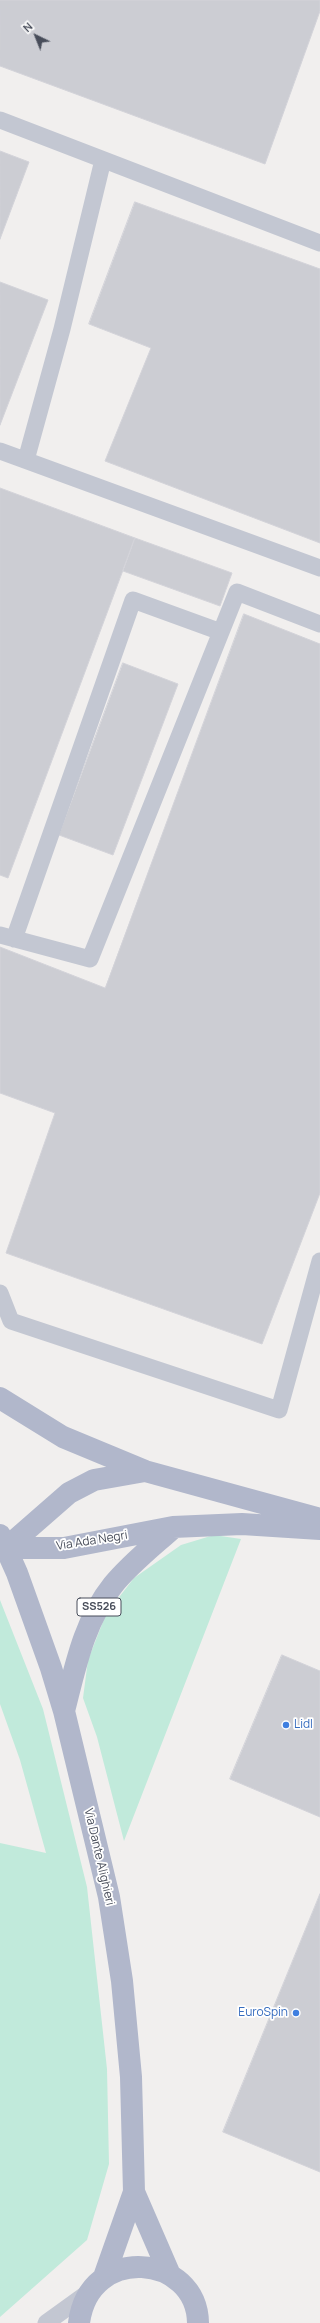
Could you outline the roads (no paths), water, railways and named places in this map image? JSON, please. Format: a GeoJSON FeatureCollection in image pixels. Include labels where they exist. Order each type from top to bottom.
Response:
{"type":"FeatureCollection","features":[{"type":"Feature","properties":{"kind":"main road"},"geometry":{"type":"LineString","coordinates":[[0,1398],[63,1437],[145,1471],[320,1519]]}},
{"type":"Feature","properties":{"kind":"main road"},"geometry":{"type":"LineString","coordinates":[[3,1541],[69,1493],[94,1480],[145,1471]]}},
{"type":"Feature","properties":{"kind":"main road","name":"Via Ada Negri"},"geometry":{"type":"LineString","coordinates":[[3,1541],[64,1548],[173,1527],[242,1524],[320,1529]]}},
{"type":"Feature","properties":{"kind":"main road","name":"SS526"},"geometry":{"type":"LineString","coordinates":[[64,1711],[82,1642],[100,1606],[113,1586],[173,1527]]}},
{"type":"Feature","properties":{"kind":"main road","name":"Via Dante Alighieri"},"geometry":{"type":"LineString","coordinates":[[3,1541],[17,1573],[33,1617],[64,1711],[109,1897],[122,1981],[131,2076],[134,2192],[170,2275]]}},
{"type":"Feature","properties":{"kind":"main road","name":"Via Dante Alighieri"},"geometry":{"type":"LineString","coordinates":[[79,2323],[81,2310],[96,2285],[134,2192]]}},
{"type":"Feature","properties":{"kind":"main road"},"geometry":{"type":"LineString","coordinates":[[96,2285],[122,2268],[142,2266],[162,2271],[178,2281],[191,2296],[198,2315],[198,2323]]}},
{"type":"Feature","properties":{"kind":"lane"},"geometry":{"type":"LineString","coordinates":[[0,120],[320,243]]}},
{"type":"Feature","properties":{"kind":"lane"},"geometry":{"type":"LineString","coordinates":[[26,460],[62,329],[103,160]]}},
{"type":"Feature","properties":{"kind":"lane"},"geometry":{"type":"LineString","coordinates":[[0,451],[320,568]]}},
{"type":"Feature","properties":{"kind":"lane"},"geometry":{"type":"LineString","coordinates":[[221,632],[133,600],[7,937],[90,960],[221,632],[236,592],[320,624]]}},
{"type":"Feature","properties":{"kind":"lane"},"geometry":{"type":"LineString","coordinates":[[0,1293],[11,1321],[279,1410],[320,1261]]}},
{"type":"Feature","properties":{"kind":"lane"},"geometry":{"type":"LineString","coordinates":[[46,2323],[96,2285]]}},
{"type":"Feature","properties":{"kind":"place","name":"Lidl"},"geometry":{"type":"Point","coordinates":[286,1725]}},
{"type":"Feature","properties":{"kind":"place","name":"EuroSpin"},"geometry":{"type":"Point","coordinates":[296,2013]}}]}
